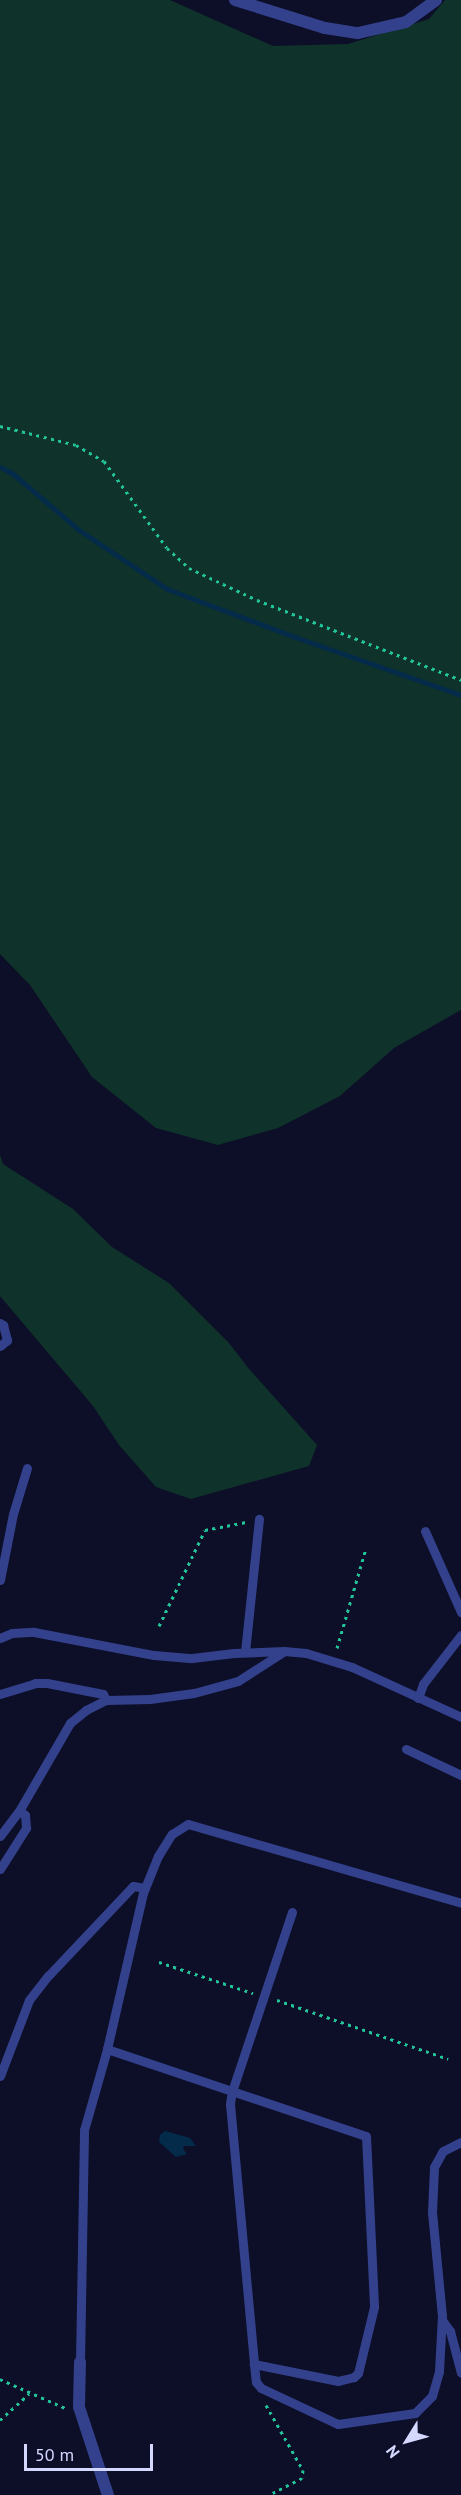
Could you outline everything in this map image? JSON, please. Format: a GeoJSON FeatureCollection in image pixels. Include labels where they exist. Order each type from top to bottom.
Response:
{"type":"FeatureCollection","features":[{"type":"Feature","properties":{"kind":"street"},"geometry":{"type":"LineString","coordinates":[[235,0],[331,29],[358,33],[406,22],[436,0]]}},
{"type":"Feature","properties":{"kind":"street"},"geometry":{"type":"LineString","coordinates":[[80,2362],[79,2407],[108,2495]]}},
{"type":"Feature","properties":{"kind":"lane"},"geometry":{"type":"LineString","coordinates":[[0,1323],[3,1325],[7,1340],[0,1346]]}},
{"type":"Feature","properties":{"kind":"lane"},"geometry":{"type":"LineString","coordinates":[[0,1580],[13,1514],[27,1468]]}},
{"type":"Feature","properties":{"kind":"lane"},"geometry":{"type":"LineString","coordinates":[[245,1652],[259,1519]]}},
{"type":"Feature","properties":{"kind":"lane"},"geometry":{"type":"LineString","coordinates":[[425,1531],[461,1612]]}},
{"type":"Feature","properties":{"kind":"lane"},"geometry":{"type":"LineString","coordinates":[[0,1638],[12,1633],[34,1632],[154,1655],[192,1658],[245,1652],[306,1653],[352,1667],[461,1718]]}},
{"type":"Feature","properties":{"kind":"lane"},"geometry":{"type":"LineString","coordinates":[[418,1698],[423,1684],[461,1635]]}},
{"type":"Feature","properties":{"kind":"lane"},"geometry":{"type":"LineString","coordinates":[[0,1836],[19,1811],[70,1723],[86,1710],[106,1700],[150,1699],[194,1693],[238,1681],[284,1651]]}},
{"type":"Feature","properties":{"kind":"lane"},"geometry":{"type":"LineString","coordinates":[[0,1694],[35,1683],[47,1683],[103,1694],[106,1700]]}},
{"type":"Feature","properties":{"kind":"lane"},"geometry":{"type":"LineString","coordinates":[[406,1749],[461,1775]]}},
{"type":"Feature","properties":{"kind":"lane"},"geometry":{"type":"LineString","coordinates":[[0,1869],[26,1828],[25,1815],[19,1811]]}},
{"type":"Feature","properties":{"kind":"lane"},"geometry":{"type":"LineString","coordinates":[[80,2362],[84,2130],[107,2049],[145,1888],[158,1856],[172,1834],[188,1824],[461,1903]]}},
{"type":"Feature","properties":{"kind":"lane"},"geometry":{"type":"LineString","coordinates":[[0,2076],[29,2000],[48,1976],[133,1886],[145,1888]]}},
{"type":"Feature","properties":{"kind":"lane"},"geometry":{"type":"LineString","coordinates":[[292,1912],[232,2091],[230,2104],[254,2364],[256,2382],[261,2388],[338,2424],[415,2413],[432,2396],[439,2371],[442,2320],[432,2213],[434,2167],[443,2151],[461,2142]]}},
{"type":"Feature","properties":{"kind":"lane"},"geometry":{"type":"LineString","coordinates":[[107,2049],[366,2136],[374,2307],[358,2373],[354,2377],[338,2381],[254,2364]]}},
{"type":"Feature","properties":{"kind":"lane"},"geometry":{"type":"LineString","coordinates":[[442,2320],[450,2331],[461,2373]]}},
{"type":"Feature","properties":{"kind":"path"},"geometry":{"type":"LineString","coordinates":[[0,426],[76,445],[104,461],[167,548],[189,568],[257,600],[461,680]]}},
{"type":"Feature","properties":{"kind":"path"},"geometry":{"type":"LineString","coordinates":[[159,1626],[205,1530],[259,1519]]}},
{"type":"Feature","properties":{"kind":"path"},"geometry":{"type":"LineString","coordinates":[[333,1662],[366,1548]]}},
{"type":"Feature","properties":{"kind":"path"},"geometry":{"type":"LineString","coordinates":[[159,1962],[448,2059]]}},
{"type":"Feature","properties":{"kind":"path"},"geometry":{"type":"LineString","coordinates":[[0,2379],[28,2394],[65,2408],[79,2407]]}},
{"type":"Feature","properties":{"kind":"path"},"geometry":{"type":"LineString","coordinates":[[256,2382],[303,2470],[303,2478],[269,2495]]}},
{"type":"Feature","properties":{"kind":"path"},"geometry":{"type":"LineString","coordinates":[[0,2420],[28,2394]]}},
{"type":"Feature","properties":{"kind":"green space"},"geometry":{"type":"Polygon","coordinates":[[[0,0],[170,0],[273,46],[348,44],[429,19],[445,0],[461,0],[461,1010],[394,1048],[340,1096],[278,1128],[218,1145],[156,1128],[92,1077],[30,985],[0,954],[0,0]]]}},
{"type":"Feature","properties":{"kind":"green space"},"geometry":{"type":"Polygon","coordinates":[[[0,1155],[3,1164],[73,1209],[112,1247],[169,1283],[229,1343],[249,1369],[317,1445],[309,1466],[191,1499],[156,1487],[119,1445],[93,1406],[0,1296],[0,1155]]]}},
{"type":"Feature","properties":{"kind":"water"},"geometry":{"type":"Polygon","coordinates":[[[165,2131],[190,2138],[196,2146],[184,2146],[183,2149],[187,2154],[176,2157],[159,2142],[160,2135],[165,2131]]]}},
{"type":"Feature","properties":{"kind":"waterway"},"geometry":{"type":"LineString","coordinates":[[0,467],[12,473],[79,530],[167,589],[461,695]]}}]}
